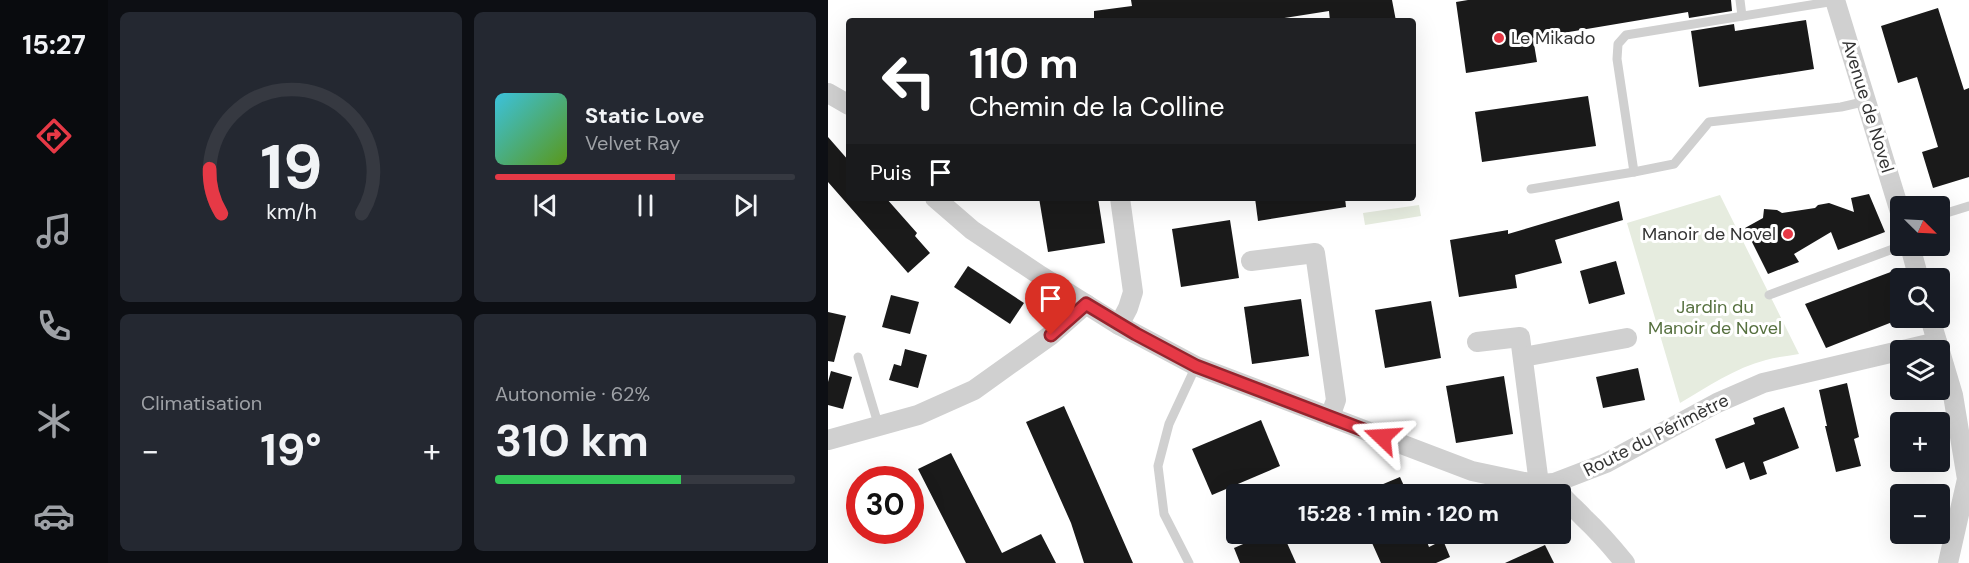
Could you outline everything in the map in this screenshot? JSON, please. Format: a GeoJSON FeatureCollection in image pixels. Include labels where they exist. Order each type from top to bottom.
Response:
{"type":"FeatureCollection","features":[{"type":"Feature","properties":{"kind":"street","name":"Avenue de Novel"},"geometry":{"type":"LineString","coordinates":[[1835,0],[1895,196]]}},
{"type":"Feature","properties":{"kind":"street"},"geometry":{"type":"LineString","coordinates":[[828,93],[846,103]]}},
{"type":"Feature","properties":{"kind":"street","name":"Route du Périmètre"},"geometry":{"type":"LineString","coordinates":[[938,201],[972,230],[1086,304],[1196,366],[1472,471],[1512,480],[1547,483],[1606,463],[1717,403],[1762,383],[1890,353]]}},
{"type":"Feature","properties":{"kind":"street"},"geometry":{"type":"LineString","coordinates":[[1119,324],[1128,308],[1133,292],[1120,201]]}},
{"type":"Feature","properties":{"kind":"street"},"geometry":{"type":"LineString","coordinates":[[1251,261],[1314,253],[1336,400],[1330,417]]}},
{"type":"Feature","properties":{"kind":"street"},"geometry":{"type":"LineString","coordinates":[[828,440],[918,415],[974,390],[1051,335],[1086,304]]}},
{"type":"Feature","properties":{"kind":"street"},"geometry":{"type":"LineString","coordinates":[[1477,342],[1520,337],[1547,483],[1594,527],[1625,563]]}},
{"type":"Feature","properties":{"kind":"street"},"geometry":{"type":"LineString","coordinates":[[1523,357],[1627,338]]}},
{"type":"Feature","properties":{"kind":"street"},"geometry":{"type":"LineString","coordinates":[[1948,563],[1968,480],[1950,385]]}},
{"type":"Feature","properties":{"kind":"lane"},"geometry":{"type":"LineString","coordinates":[[1740,0],[1742,16]]}},
{"type":"Feature","properties":{"kind":"lane"},"geometry":{"type":"LineString","coordinates":[[1634,172],[1617,59],[1620,40],[1630,34],[1835,0]]}},
{"type":"Feature","properties":{"kind":"lane"},"geometry":{"type":"LineString","coordinates":[[1531,189],[1674,164],[1709,122],[1841,107],[1867,101]]}},
{"type":"Feature","properties":{"kind":"lane"},"geometry":{"type":"LineString","coordinates":[[1950,212],[1969,206]]}},
{"type":"Feature","properties":{"kind":"lane"},"geometry":{"type":"LineString","coordinates":[[1769,295],[1890,250]]}},
{"type":"Feature","properties":{"kind":"lane"},"geometry":{"type":"LineString","coordinates":[[858,357],[879,427]]}},
{"type":"Feature","properties":{"kind":"lane"},"geometry":{"type":"LineString","coordinates":[[1189,563],[1164,514],[1158,466],[1169,424],[1196,366]]}},
{"type":"Feature","properties":{"kind":"green space","name":"Jardin du Manoir de Novel"},"geometry":{"type":"Polygon","coordinates":[[[1720,195],[1799,354],[1755,363],[1722,378],[1680,403],[1627,223],[1720,195]]]}},
{"type":"Feature","properties":{"kind":"green space"},"geometry":{"type":"Polygon","coordinates":[[[1419,205],[1421,216],[1365,225],[1363,213],[1419,205]]]}},
{"type":"Feature","properties":{"kind":"building"},"geometry":{"type":"Polygon","coordinates":[[[1131,0],[1392,0],[1395,18],[1330,18],[1329,11],[1284,18],[1094,18],[1094,11],[1132,6],[1131,0]]]}},
{"type":"Feature","properties":{"kind":"building"},"geometry":{"type":"Polygon","coordinates":[[[1468,0],[1731,0],[1732,11],[1689,18],[1688,12],[1533,38],[1537,62],[1466,73],[1456,2],[1468,0]]]}},
{"type":"Feature","properties":{"kind":"building"},"geometry":{"type":"Polygon","coordinates":[[[1938,8],[1964,90],[1969,88],[1969,177],[1933,188],[1922,152],[1938,147],[1917,77],[1898,83],[1881,26],[1938,8]]]}},
{"type":"Feature","properties":{"kind":"building"},"geometry":{"type":"Polygon","coordinates":[[[1806,20],[1814,69],[1699,87],[1691,31],[1734,24],[1735,31],[1806,20]]]}},
{"type":"Feature","properties":{"kind":"building"},"geometry":{"type":"Polygon","coordinates":[[[1588,96],[1596,146],[1482,162],[1475,112],[1588,96]]]}},
{"type":"Feature","properties":{"kind":"building"},"geometry":{"type":"Polygon","coordinates":[[[828,137],[846,158],[846,201],[889,201],[917,233],[915,236],[930,253],[908,273],[828,182],[828,137]]]}},
{"type":"Feature","properties":{"kind":"building","name":"Manoir de Novel"},"geometry":{"type":"Polygon","coordinates":[[[1869,194],[1885,232],[1838,250],[1831,232],[1794,254],[1799,262],[1768,274],[1745,228],[1763,218],[1764,209],[1777,210],[1782,213],[1815,208],[1818,205],[1829,203],[1854,212],[1851,198],[1869,194]]]}},
{"type":"Feature","properties":{"kind":"building"},"geometry":{"type":"Polygon","coordinates":[[[1040,201],[1098,201],[1105,243],[1048,252],[1040,201]]]}},
{"type":"Feature","properties":{"kind":"building"},"geometry":{"type":"Polygon","coordinates":[[[1255,201],[1345,201],[1346,207],[1258,221],[1255,201]]]}},
{"type":"Feature","properties":{"kind":"building"},"geometry":{"type":"Polygon","coordinates":[[[1619,201],[1623,220],[1555,240],[1562,263],[1515,275],[1517,288],[1459,297],[1450,240],[1508,230],[1508,234],[1619,201]]]}},
{"type":"Feature","properties":{"kind":"building"},"geometry":{"type":"Polygon","coordinates":[[[1230,220],[1239,278],[1181,287],[1172,229],[1230,220]]]}},
{"type":"Feature","properties":{"kind":"building"},"geometry":{"type":"Polygon","coordinates":[[[1616,261],[1625,294],[1589,304],[1580,271],[1616,261]]]}},
{"type":"Feature","properties":{"kind":"building"},"geometry":{"type":"Polygon","coordinates":[[[968,266],[1024,303],[1010,324],[954,287],[968,266]]]}},
{"type":"Feature","properties":{"kind":"building"},"geometry":{"type":"Polygon","coordinates":[[[1890,272],[1890,323],[1826,348],[1805,304],[1890,272]]]}},
{"type":"Feature","properties":{"kind":"building"},"geometry":{"type":"Polygon","coordinates":[[[891,295],[919,302],[910,334],[882,327],[891,295]]]}},
{"type":"Feature","properties":{"kind":"building"},"geometry":{"type":"Polygon","coordinates":[[[1301,299],[1309,356],[1252,364],[1244,307],[1301,299]]]}},
{"type":"Feature","properties":{"kind":"building"},"geometry":{"type":"Polygon","coordinates":[[[1431,301],[1441,358],[1385,368],[1375,310],[1431,301]]]}},
{"type":"Feature","properties":{"kind":"building"},"geometry":{"type":"Polygon","coordinates":[[[828,312],[846,316],[834,362],[828,361],[828,312]]]}},
{"type":"Feature","properties":{"kind":"building"},"geometry":{"type":"Polygon","coordinates":[[[905,349],[927,355],[918,388],[889,380],[894,364],[901,366],[905,349]]]}},
{"type":"Feature","properties":{"kind":"building"},"geometry":{"type":"Polygon","coordinates":[[[1638,368],[1645,400],[1603,408],[1596,377],[1638,368]]]}},
{"type":"Feature","properties":{"kind":"building"},"geometry":{"type":"Polygon","coordinates":[[[831,371],[852,377],[843,409],[828,405],[828,382],[831,371]]]}},
{"type":"Feature","properties":{"kind":"building"},"geometry":{"type":"Polygon","coordinates":[[[1504,376],[1513,434],[1456,443],[1446,386],[1504,376]]]}},
{"type":"Feature","properties":{"kind":"building"},"geometry":{"type":"Polygon","coordinates":[[[1847,383],[1859,437],[1854,439],[1861,466],[1836,472],[1819,390],[1847,383]]]}},
{"type":"Feature","properties":{"kind":"building"},"geometry":{"type":"Polygon","coordinates":[[[1064,406],[1133,563],[1084,563],[1071,523],[1026,422],[1064,406]]]}},
{"type":"Feature","properties":{"kind":"building"},"geometry":{"type":"Polygon","coordinates":[[[1784,407],[1799,448],[1763,462],[1767,474],[1750,480],[1744,462],[1726,469],[1715,439],[1755,424],[1753,418],[1784,407]]]}},
{"type":"Feature","properties":{"kind":"building"},"geometry":{"type":"Polygon","coordinates":[[[1261,420],[1280,466],[1238,484],[1226,484],[1226,489],[1212,495],[1192,449],[1261,420]]]}},
{"type":"Feature","properties":{"kind":"building"},"geometry":{"type":"Polygon","coordinates":[[[951,453],[1002,553],[1041,534],[1056,563],[966,563],[924,481],[924,466],[951,453]]]}},
{"type":"Feature","properties":{"kind":"building"},"geometry":{"type":"Polygon","coordinates":[[[1400,477],[1403,484],[1383,484],[1400,477]]]}},
{"type":"Feature","properties":{"kind":"building"},"geometry":{"type":"Polygon","coordinates":[[[1243,544],[1287,544],[1296,563],[1240,563],[1234,548],[1243,544]]]}},
{"type":"Feature","properties":{"kind":"building"},"geometry":{"type":"Polygon","coordinates":[[[1372,544],[1428,544],[1429,547],[1435,544],[1445,544],[1450,557],[1436,563],[1381,563],[1372,544]]]}},
{"type":"Feature","properties":{"kind":"building"},"geometry":{"type":"Polygon","coordinates":[[[1545,545],[1554,563],[1505,563],[1545,545]]]}},
{"type":"Feature","properties":{"kind":"place","name":"Le Mikado"},"geometry":{"type":"Point","coordinates":[1499,38]}},
{"type":"Feature","properties":{"kind":"place","name":"Manoir de Novel"},"geometry":{"type":"Point","coordinates":[1788,234]}},
{"type":"Feature","properties":{"kind":"route"},"geometry":{"type":"LineString","coordinates":[[1051,335],[1086,304],[1196,366],[1382,437]]}}]}
